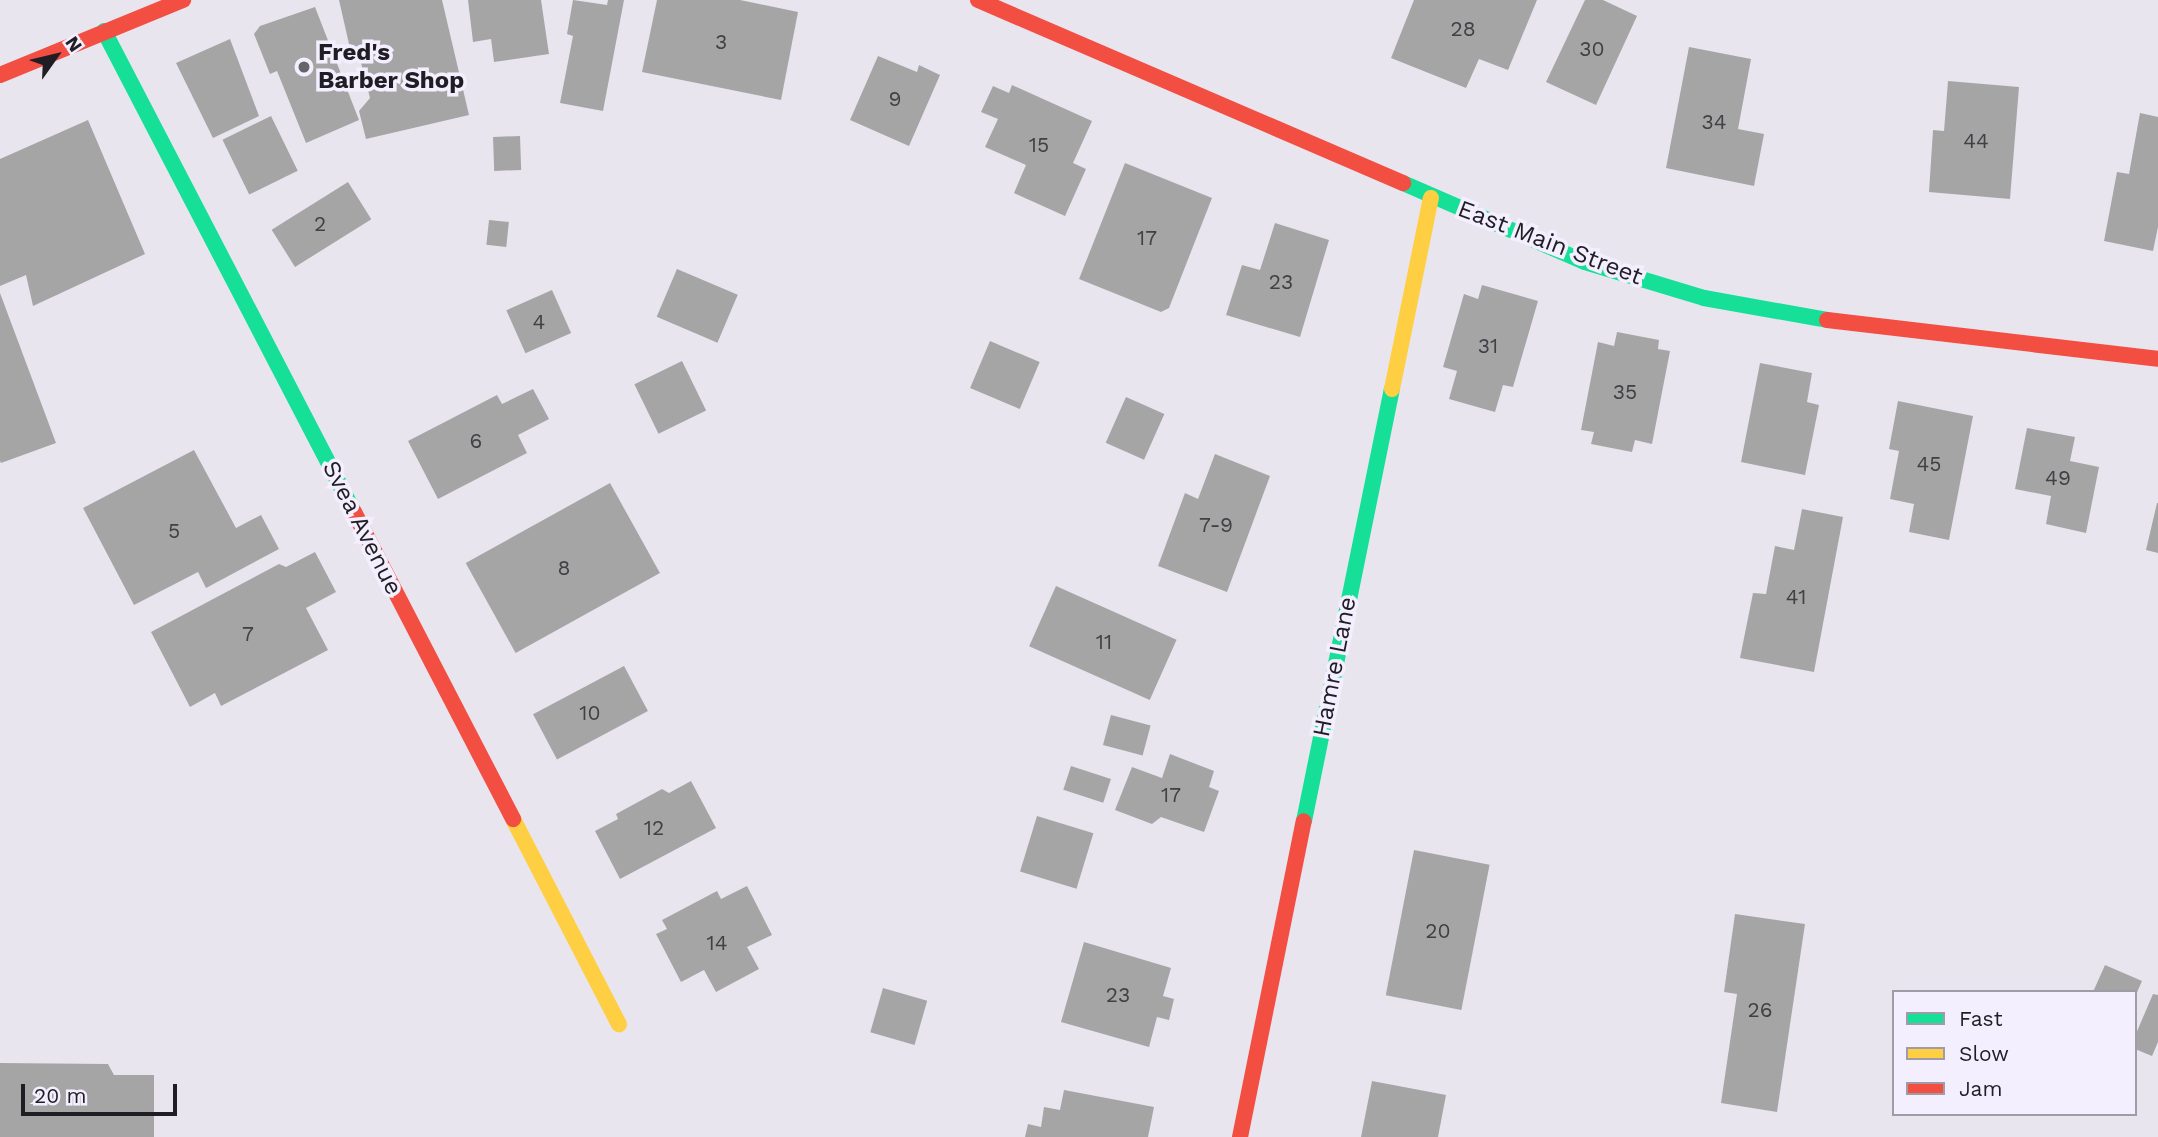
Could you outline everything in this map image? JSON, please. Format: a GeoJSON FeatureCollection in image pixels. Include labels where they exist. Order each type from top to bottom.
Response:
{"type":"FeatureCollection","features":[{"type":"Feature","properties":{"kind":"street"},"geometry":{"type":"LineString","coordinates":[[0,75],[183,0]]}},
{"type":"Feature","properties":{"kind":"street","name":"East Main Street"},"geometry":{"type":"LineString","coordinates":[[978,0],[1431,198],[1585,262],[1704,298],[1800,317],[2158,359]]}},
{"type":"Feature","properties":{"kind":"street","name":"Svea Avenue"},"geometry":{"type":"LineString","coordinates":[[104,32],[619,1024]]}},
{"type":"Feature","properties":{"kind":"street","name":"Hamre Lane"},"geometry":{"type":"LineString","coordinates":[[1240,1137],[1431,198]]}},
{"type":"Feature","properties":{"kind":"building"},"geometry":{"type":"Polygon","coordinates":[[[339,0],[442,0],[469,115],[366,139],[359,111],[370,98],[357,47],[349,44],[339,0]]]}},
{"type":"Feature","properties":{"kind":"building"},"geometry":{"type":"Polygon","coordinates":[[[468,0],[541,0],[549,54],[494,62],[491,39],[473,42],[468,0]]]}},
{"type":"Feature","properties":{"kind":"building"},"geometry":{"type":"Polygon","coordinates":[[[573,0],[607,5],[608,0],[624,0],[603,111],[560,103],[573,36],[567,34],[573,0]]]}},
{"type":"Feature","properties":{"kind":"building"},"geometry":{"type":"Polygon","coordinates":[[[657,0],[740,0],[798,12],[781,100],[642,72],[657,0]]]}},
{"type":"Feature","properties":{"kind":"building"},"geometry":{"type":"Polygon","coordinates":[[[1414,0],[1537,0],[1508,70],[1479,59],[1466,88],[1391,58],[1414,0]]]}},
{"type":"Feature","properties":{"kind":"building"},"geometry":{"type":"Polygon","coordinates":[[[1585,0],[1603,0],[1637,16],[1596,105],[1546,82],[1585,0]]]}},
{"type":"Feature","properties":{"kind":"building"},"geometry":{"type":"Polygon","coordinates":[[[315,7],[359,120],[306,143],[277,71],[270,74],[254,34],[260,26],[315,7]]]}},
{"type":"Feature","properties":{"kind":"building"},"geometry":{"type":"Polygon","coordinates":[[[230,39],[259,116],[213,138],[176,63],[230,39]]]}},
{"type":"Feature","properties":{"kind":"building"},"geometry":{"type":"Polygon","coordinates":[[[1689,47],[1751,59],[1738,129],[1764,134],[1754,186],[1666,168],[1689,47]]]}},
{"type":"Feature","properties":{"kind":"building"},"geometry":{"type":"Polygon","coordinates":[[[878,56],[917,72],[919,65],[940,75],[909,146],[850,120],[878,56]]]}},
{"type":"Feature","properties":{"kind":"building"},"geometry":{"type":"Polygon","coordinates":[[[1948,81],[2019,87],[2010,199],[1929,192],[1933,130],[1944,131],[1948,81]]]}},
{"type":"Feature","properties":{"kind":"building"},"geometry":{"type":"Polygon","coordinates":[[[1012,85],[1092,121],[1073,163],[1086,169],[1065,216],[1014,193],[1026,165],[985,147],[998,119],[981,112],[993,86],[1009,93],[1012,85]]]}},
{"type":"Feature","properties":{"kind":"building"},"geometry":{"type":"Polygon","coordinates":[[[2140,113],[2158,117],[2158,227],[2153,251],[2104,241],[2117,172],[2129,174],[2140,113]]]}},
{"type":"Feature","properties":{"kind":"building"},"geometry":{"type":"Polygon","coordinates":[[[271,116],[298,171],[249,194],[222,140],[271,116]]]}},
{"type":"Feature","properties":{"kind":"building"},"geometry":{"type":"Polygon","coordinates":[[[88,120],[145,254],[33,306],[26,275],[0,286],[0,159],[88,120]]]}},
{"type":"Feature","properties":{"kind":"building"},"geometry":{"type":"Polygon","coordinates":[[[520,136],[521,170],[494,171],[493,137],[520,136]]]}},
{"type":"Feature","properties":{"kind":"building"},"geometry":{"type":"Polygon","coordinates":[[[1125,163],[1212,198],[1169,308],[1161,312],[1079,279],[1125,163]]]}},
{"type":"Feature","properties":{"kind":"building"},"geometry":{"type":"Polygon","coordinates":[[[348,182],[371,219],[295,267],[272,230],[348,182]]]}},
{"type":"Feature","properties":{"kind":"building"},"geometry":{"type":"Polygon","coordinates":[[[489,220],[509,222],[506,247],[486,245],[489,220]]]}},
{"type":"Feature","properties":{"kind":"building"},"geometry":{"type":"Polygon","coordinates":[[[1275,223],[1329,240],[1300,337],[1226,315],[1242,265],[1260,270],[1275,223]]]}},
{"type":"Feature","properties":{"kind":"building"},"geometry":{"type":"Polygon","coordinates":[[[677,269],[738,295],[717,343],[657,317],[677,269]]]}},
{"type":"Feature","properties":{"kind":"building"},"geometry":{"type":"Polygon","coordinates":[[[1482,285],[1538,301],[1513,387],[1503,385],[1495,412],[1449,399],[1457,371],[1443,367],[1464,294],[1478,299],[1482,285]]]}},
{"type":"Feature","properties":{"kind":"building"},"geometry":{"type":"Polygon","coordinates":[[[552,290],[571,333],[525,353],[506,310],[552,290]]]}},
{"type":"Feature","properties":{"kind":"building"},"geometry":{"type":"Polygon","coordinates":[[[0,293],[56,443],[1,463],[0,461],[0,293]]]}},
{"type":"Feature","properties":{"kind":"building"},"geometry":{"type":"Polygon","coordinates":[[[1617,332],[1659,340],[1658,349],[1670,351],[1652,444],[1635,440],[1632,452],[1591,444],[1594,432],[1581,430],[1598,342],[1614,346],[1617,332]]]}},
{"type":"Feature","properties":{"kind":"building"},"geometry":{"type":"Polygon","coordinates":[[[990,341],[1040,362],[1020,409],[970,388],[990,341]]]}},
{"type":"Feature","properties":{"kind":"building"},"geometry":{"type":"Polygon","coordinates":[[[682,361],[706,410],[658,434],[634,384],[682,361]]]}},
{"type":"Feature","properties":{"kind":"building"},"geometry":{"type":"Polygon","coordinates":[[[1760,363],[1812,373],[1807,402],[1819,405],[1805,475],[1741,462],[1760,363]]]}},
{"type":"Feature","properties":{"kind":"building"},"geometry":{"type":"Polygon","coordinates":[[[533,389],[549,419],[518,435],[527,453],[438,499],[408,441],[497,395],[502,404],[533,389]]]}},
{"type":"Feature","properties":{"kind":"building"},"geometry":{"type":"Polygon","coordinates":[[[1126,397],[1164,414],[1144,460],[1106,443],[1126,397]]]}},
{"type":"Feature","properties":{"kind":"building"},"geometry":{"type":"Polygon","coordinates":[[[1898,401],[1973,416],[1949,540],[1909,532],[1914,504],[1890,499],[1899,451],[1889,449],[1898,401]]]}},
{"type":"Feature","properties":{"kind":"building"},"geometry":{"type":"Polygon","coordinates":[[[2027,428],[2075,437],[2070,461],[2099,467],[2086,533],[2046,524],[2051,496],[2015,489],[2027,428]]]}},
{"type":"Feature","properties":{"kind":"building"},"geometry":{"type":"Polygon","coordinates":[[[194,450],[236,528],[261,515],[279,549],[206,588],[198,572],[134,605],[83,508],[194,450]]]}},
{"type":"Feature","properties":{"kind":"building"},"geometry":{"type":"Polygon","coordinates":[[[1215,454],[1270,476],[1227,592],[1158,566],[1185,493],[1198,499],[1215,454]]]}},
{"type":"Feature","properties":{"kind":"building"},"geometry":{"type":"Polygon","coordinates":[[[610,483],[660,573],[516,653],[466,563],[610,483]]]}},
{"type":"Feature","properties":{"kind":"building"},"geometry":{"type":"Polygon","coordinates":[[[2158,503],[2158,553],[2146,550],[2158,503]]]}},
{"type":"Feature","properties":{"kind":"building"},"geometry":{"type":"Polygon","coordinates":[[[1802,509],[1843,517],[1814,672],[1740,658],[1753,593],[1766,594],[1775,546],[1794,550],[1802,509]]]}},
{"type":"Feature","properties":{"kind":"building"},"geometry":{"type":"Polygon","coordinates":[[[315,552],[336,592],[306,608],[328,650],[221,706],[215,693],[190,707],[151,632],[279,564],[286,567],[315,552]]]}},
{"type":"Feature","properties":{"kind":"building"},"geometry":{"type":"Polygon","coordinates":[[[1056,586],[1177,640],[1150,700],[1029,646],[1056,586]]]}},
{"type":"Feature","properties":{"kind":"building"},"geometry":{"type":"Polygon","coordinates":[[[624,666],[648,711],[557,759],[533,714],[624,666]]]}},
{"type":"Feature","properties":{"kind":"building"},"geometry":{"type":"Polygon","coordinates":[[[1111,715],[1151,726],[1143,756],[1103,745],[1111,715]]]}},
{"type":"Feature","properties":{"kind":"building"},"geometry":{"type":"Polygon","coordinates":[[[1170,754],[1214,771],[1209,787],[1219,791],[1204,832],[1161,817],[1152,824],[1115,810],[1132,767],[1162,778],[1170,754]]]}},
{"type":"Feature","properties":{"kind":"building"},"geometry":{"type":"Polygon","coordinates":[[[1071,766],[1111,779],[1103,803],[1063,790],[1071,766]]]}},
{"type":"Feature","properties":{"kind":"building"},"geometry":{"type":"Polygon","coordinates":[[[691,781],[716,828],[620,879],[595,831],[618,819],[616,814],[662,789],[669,793],[691,781]]]}},
{"type":"Feature","properties":{"kind":"building"},"geometry":{"type":"Polygon","coordinates":[[[1037,816],[1093,833],[1076,889],[1020,871],[1037,816]]]}},
{"type":"Feature","properties":{"kind":"building"},"geometry":{"type":"Polygon","coordinates":[[[1414,850],[1490,865],[1461,1010],[1386,995],[1414,850]]]}},
{"type":"Feature","properties":{"kind":"building"},"geometry":{"type":"Polygon","coordinates":[[[747,886],[772,935],[747,947],[759,969],[716,992],[704,970],[681,982],[656,934],[667,929],[662,920],[717,891],[721,899],[747,886]]]}},
{"type":"Feature","properties":{"kind":"building"},"geometry":{"type":"Polygon","coordinates":[[[1735,914],[1805,924],[1777,1112],[1721,1103],[1737,994],[1724,992],[1735,914]]]}},
{"type":"Feature","properties":{"kind":"building"},"geometry":{"type":"Polygon","coordinates":[[[1084,942],[1171,968],[1163,996],[1174,999],[1169,1020],[1157,1017],[1149,1047],[1061,1022],[1084,942]]]}},
{"type":"Feature","properties":{"kind":"building"},"geometry":{"type":"Polygon","coordinates":[[[2105,965],[2142,981],[2137,992],[2137,990],[2094,990],[2105,965]]]}},
{"type":"Feature","properties":{"kind":"building"},"geometry":{"type":"Polygon","coordinates":[[[883,988],[927,1001],[915,1045],[870,1032],[883,988]]]}},
{"type":"Feature","properties":{"kind":"building"},"geometry":{"type":"Polygon","coordinates":[[[2153,994],[2158,995],[2158,1042],[2152,1056],[2137,1050],[2137,1031],[2153,994]]]}},
{"type":"Feature","properties":{"kind":"building"},"geometry":{"type":"Polygon","coordinates":[[[0,1063],[108,1064],[114,1075],[154,1075],[154,1137],[0,1137],[0,1063]]]}},
{"type":"Feature","properties":{"kind":"building"},"geometry":{"type":"Polygon","coordinates":[[[1372,1081],[1446,1095],[1438,1137],[1361,1137],[1372,1081]]]}},
{"type":"Feature","properties":{"kind":"building"},"geometry":{"type":"Polygon","coordinates":[[[1064,1090],[1154,1107],[1148,1137],[1025,1137],[1028,1124],[1041,1127],[1044,1107],[1060,1110],[1064,1090]]]}},
{"type":"Feature","properties":{"kind":"traffic: fast"},"geometry":{"type":"LineString","coordinates":[[104,31],[354,512]]}},
{"type":"Feature","properties":{"kind":"traffic: fast"},"geometry":{"type":"LineString","coordinates":[[1403,183],[1585,262],[1704,298],[1827,320]]}},
{"type":"Feature","properties":{"kind":"traffic: fast"},"geometry":{"type":"LineString","coordinates":[[1304,821],[1392,389]]}},
{"type":"Feature","properties":{"kind":"traffic: slow"},"geometry":{"type":"LineString","coordinates":[[1392,389],[1431,198]]}},
{"type":"Feature","properties":{"kind":"traffic: slow"},"geometry":{"type":"LineString","coordinates":[[513,819],[619,1024]]}},
{"type":"Feature","properties":{"kind":"traffic: jam"},"geometry":{"type":"LineString","coordinates":[[0,75],[183,0]]}},
{"type":"Feature","properties":{"kind":"traffic: jam"},"geometry":{"type":"LineString","coordinates":[[978,0],[1403,183]]}},
{"type":"Feature","properties":{"kind":"traffic: jam"},"geometry":{"type":"LineString","coordinates":[[1827,320],[2158,359]]}},
{"type":"Feature","properties":{"kind":"traffic: jam"},"geometry":{"type":"LineString","coordinates":[[354,512],[513,819]]}},
{"type":"Feature","properties":{"kind":"traffic: jam"},"geometry":{"type":"LineString","coordinates":[[1240,1137],[1304,821]]}},
{"type":"Feature","properties":{"kind":"place","name":"Fred's Barber Shop"},"geometry":{"type":"Point","coordinates":[304,67]}}]}
